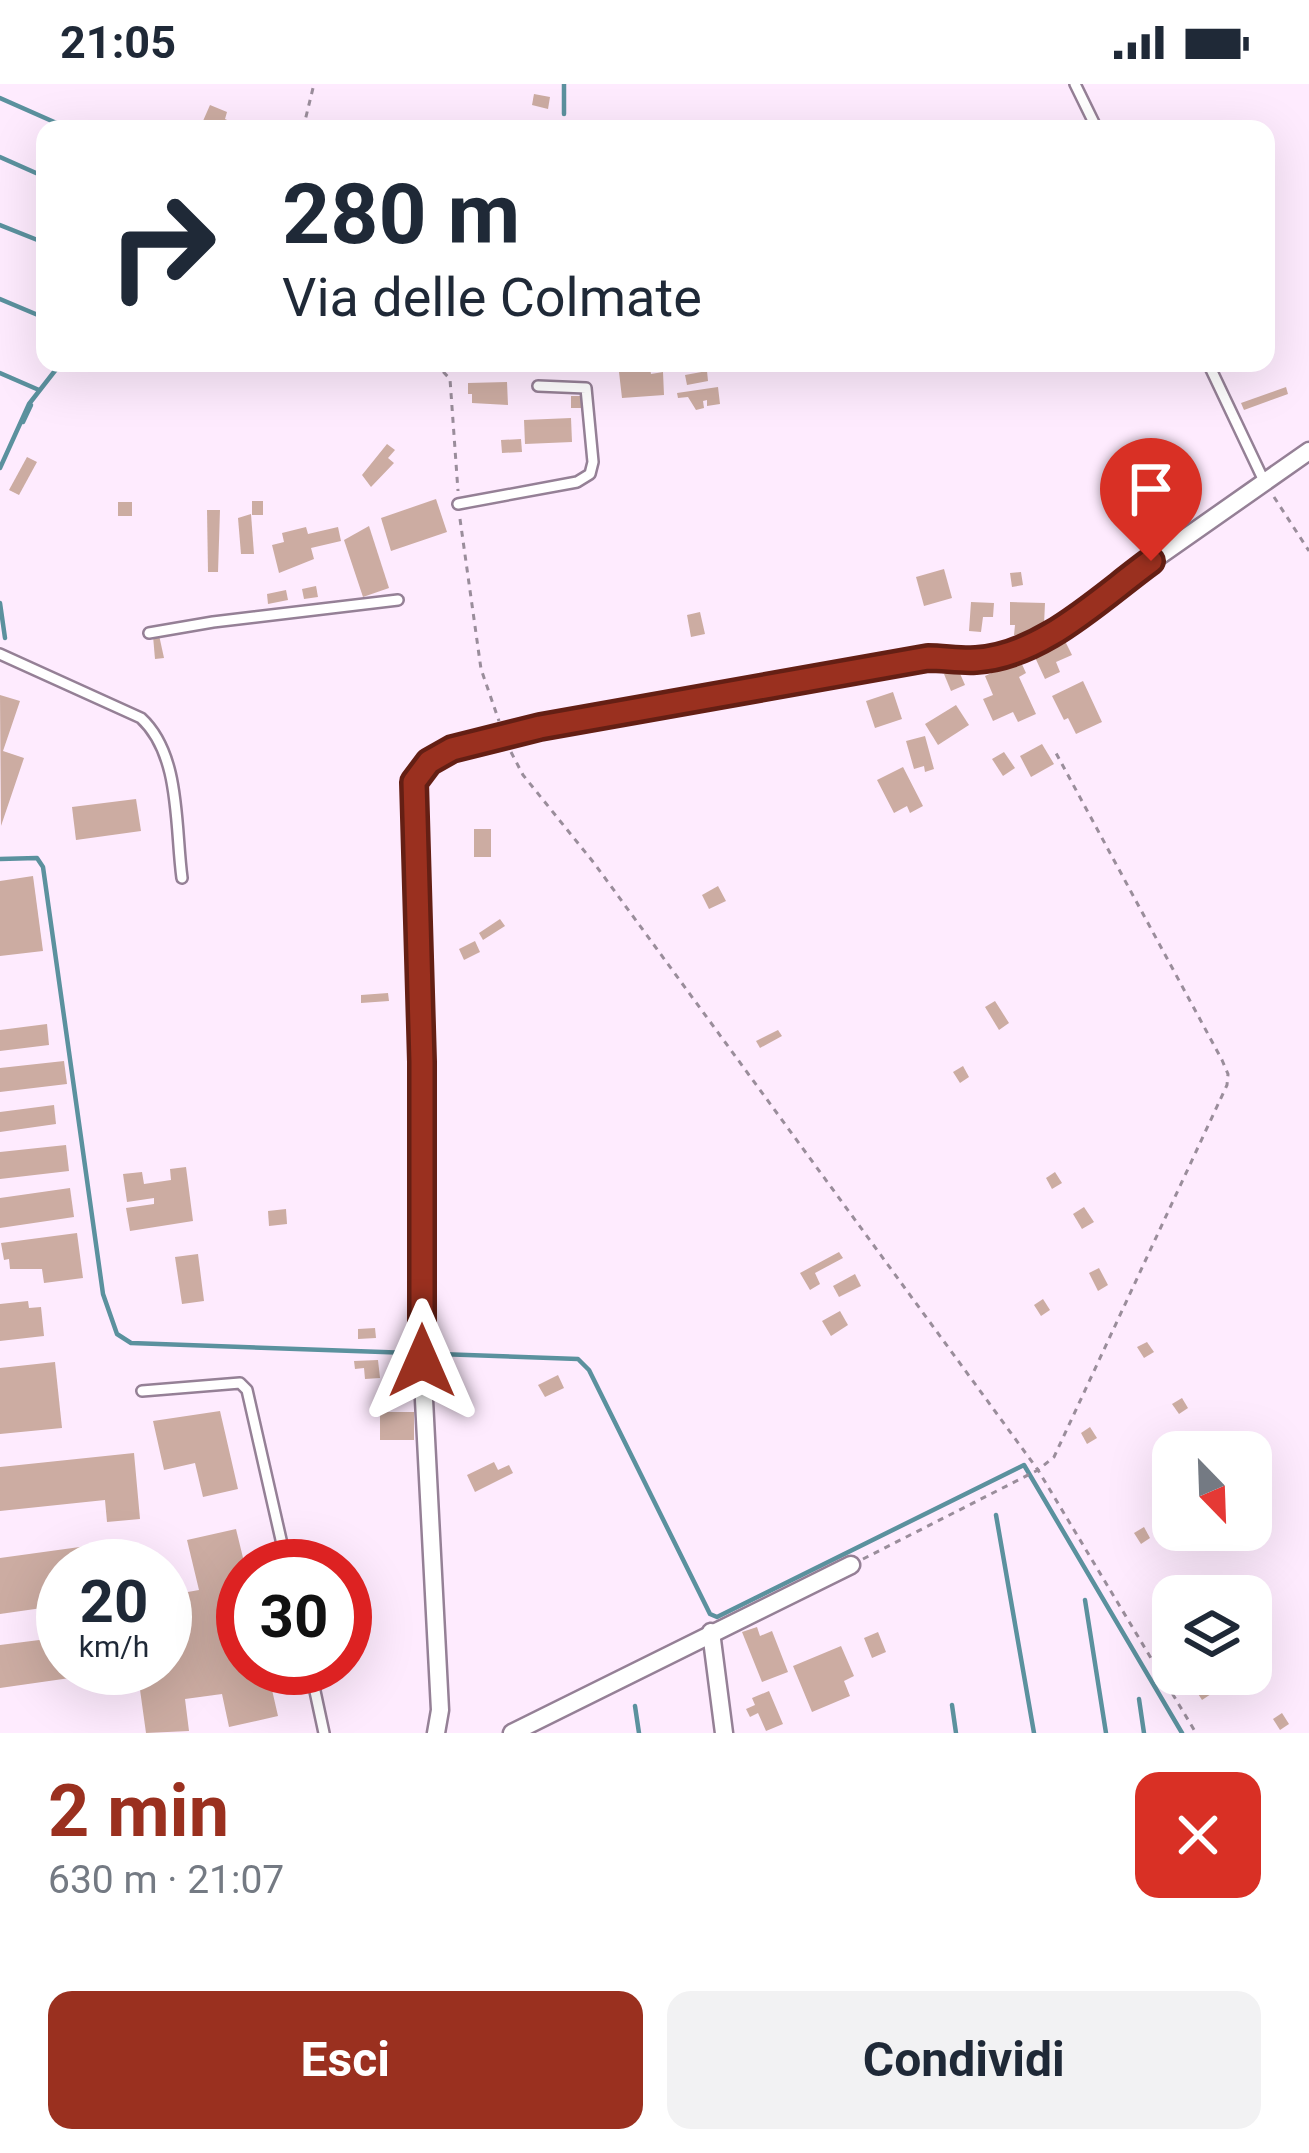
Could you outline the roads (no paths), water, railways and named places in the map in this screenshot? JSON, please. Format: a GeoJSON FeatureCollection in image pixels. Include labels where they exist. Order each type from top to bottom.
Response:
{"type":"FeatureCollection","features":[{"type":"Feature","properties":{"kind":"street"},"geometry":{"type":"LineString","coordinates":[[436,1733],[440,1710],[423,1354],[414,782],[429,762],[452,749],[504,736],[928,658],[977,660],[1003,655],[1038,641],[1309,451]]}},
{"type":"Feature","properties":{"kind":"street"},"geometry":{"type":"LineString","coordinates":[[512,1733],[851,1565]]}},
{"type":"Feature","properties":{"kind":"street"},"geometry":{"type":"LineString","coordinates":[[711,1632],[724,1733]]}},
{"type":"Feature","properties":{"kind":"lane"},"geometry":{"type":"LineString","coordinates":[[1076,84],[1093,120]]}},
{"type":"Feature","properties":{"kind":"lane"},"geometry":{"type":"LineString","coordinates":[[1212,372],[1264,482]]}},
{"type":"Feature","properties":{"kind":"lane"},"geometry":{"type":"LineString","coordinates":[[458,504],[577,482],[590,474],[586,388],[538,386]]}},
{"type":"Feature","properties":{"kind":"lane"},"geometry":{"type":"LineString","coordinates":[[148,634],[398,600]]}},
{"type":"Feature","properties":{"kind":"lane"},"geometry":{"type":"LineString","coordinates":[[0,655],[141,718],[153,730],[167,756],[182,878]]}},
{"type":"Feature","properties":{"kind":"lane"},"geometry":{"type":"LineString","coordinates":[[142,1391],[219,1382],[240,1383],[247,1390],[281,1539]]}},
{"type":"Feature","properties":{"kind":"lane"},"geometry":{"type":"LineString","coordinates":[[316,1695],[324,1733]]}},
{"type":"Feature","properties":{"kind":"waterway"},"geometry":{"type":"LineString","coordinates":[[564,84],[564,114]]}},
{"type":"Feature","properties":{"kind":"waterway"},"geometry":{"type":"LineString","coordinates":[[0,98],[50,120]]}},
{"type":"Feature","properties":{"kind":"waterway"},"geometry":{"type":"LineString","coordinates":[[0,157],[36,173]]}},
{"type":"Feature","properties":{"kind":"waterway"},"geometry":{"type":"LineString","coordinates":[[0,225],[36,239]]}},
{"type":"Feature","properties":{"kind":"waterway"},"geometry":{"type":"LineString","coordinates":[[0,299],[36,314]]}},
{"type":"Feature","properties":{"kind":"waterway"},"geometry":{"type":"LineString","coordinates":[[0,468],[29,404],[54,372]]}},
{"type":"Feature","properties":{"kind":"waterway"},"geometry":{"type":"LineString","coordinates":[[0,373],[39,390]]}},
{"type":"Feature","properties":{"kind":"waterway"},"geometry":{"type":"LineString","coordinates":[[23,422],[31,405]]}},
{"type":"Feature","properties":{"kind":"waterway"},"geometry":{"type":"LineString","coordinates":[[0,603],[5,638]]}},
{"type":"Feature","properties":{"kind":"waterway"},"geometry":{"type":"LineString","coordinates":[[0,859],[37,858],[43,867],[103,1294],[117,1334],[131,1343],[578,1359],[589,1370],[710,1614],[717,1617],[1024,1465],[1182,1733]]}},
{"type":"Feature","properties":{"kind":"waterway"},"geometry":{"type":"LineString","coordinates":[[996,1515],[1034,1733]]}},
{"type":"Feature","properties":{"kind":"waterway"},"geometry":{"type":"LineString","coordinates":[[1085,1600],[1106,1733]]}},
{"type":"Feature","properties":{"kind":"waterway"},"geometry":{"type":"LineString","coordinates":[[1139,1699],[1144,1733]]}},
{"type":"Feature","properties":{"kind":"waterway"},"geometry":{"type":"LineString","coordinates":[[952,1705],[956,1733]]}},
{"type":"Feature","properties":{"kind":"waterway"},"geometry":{"type":"LineString","coordinates":[[635,1706],[639,1733]]}}]}
